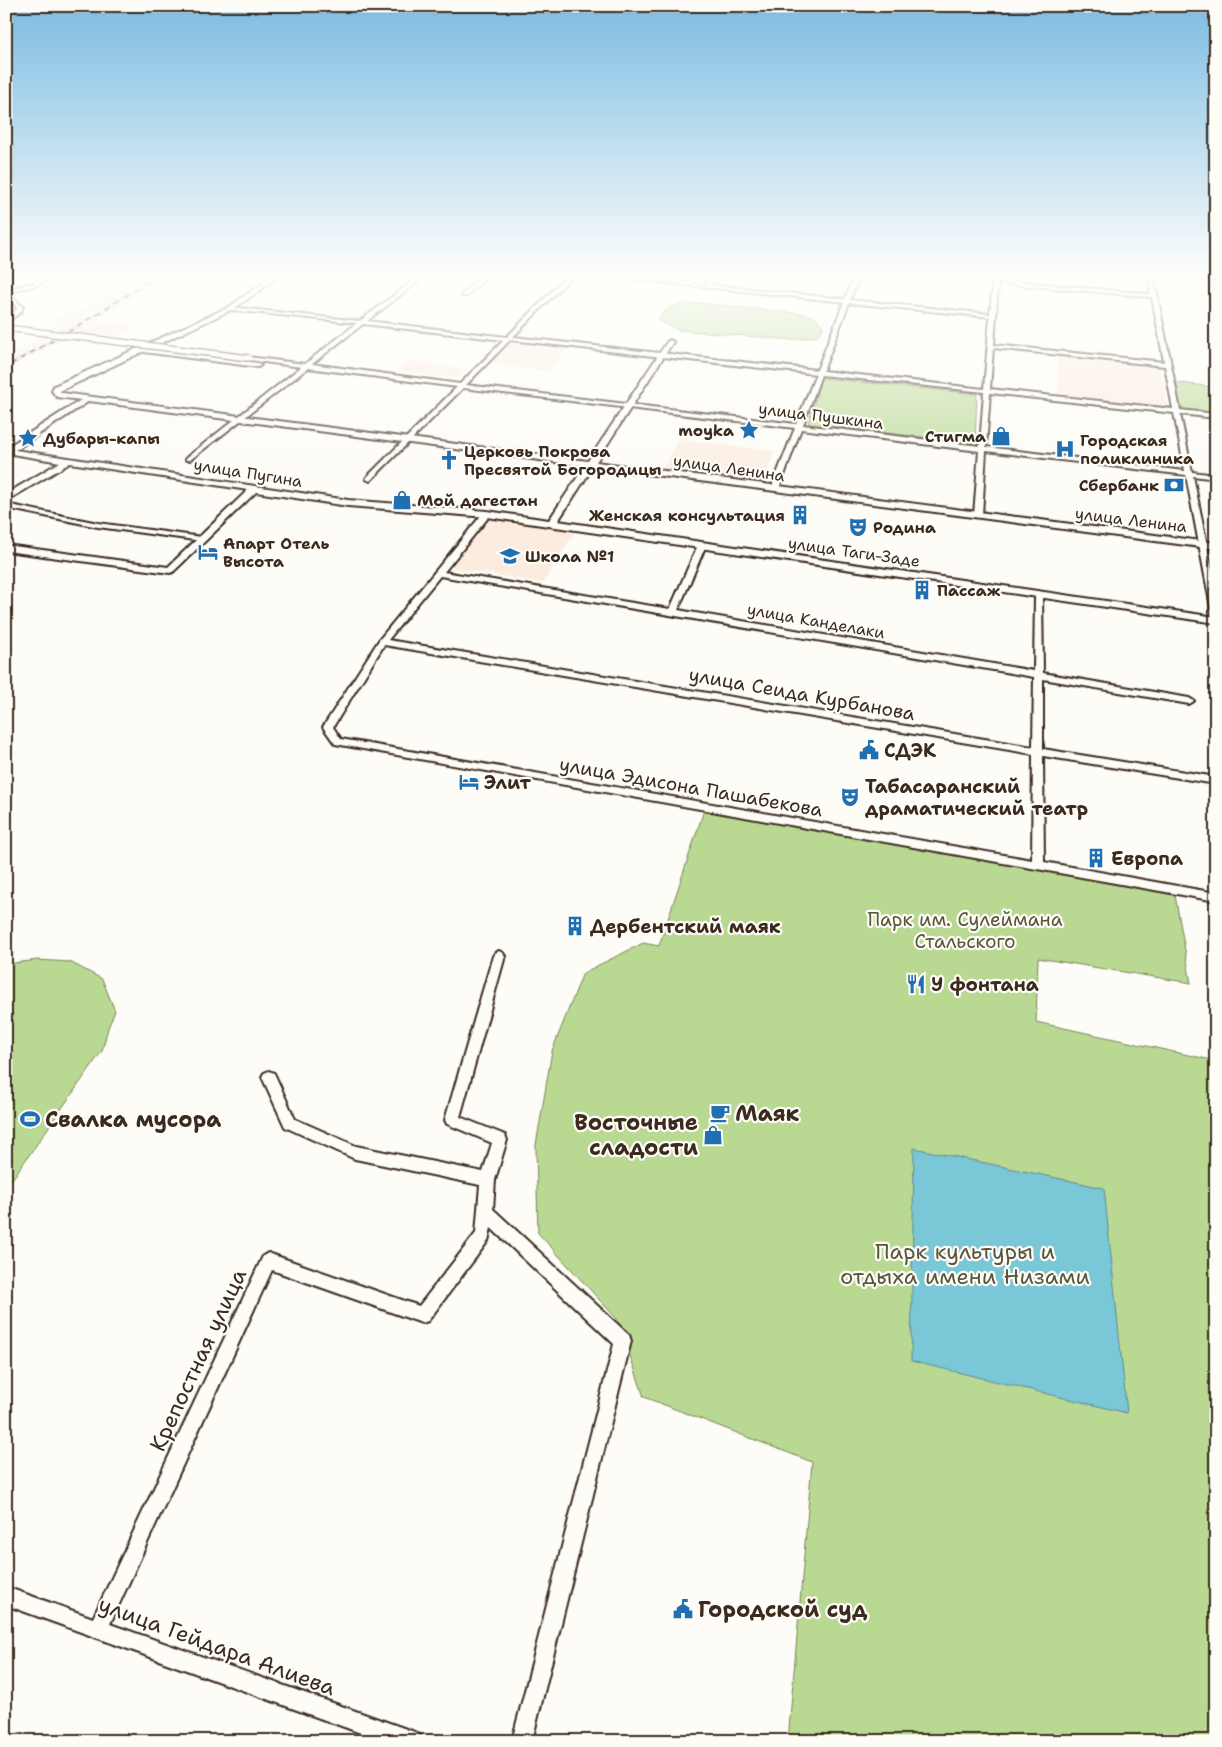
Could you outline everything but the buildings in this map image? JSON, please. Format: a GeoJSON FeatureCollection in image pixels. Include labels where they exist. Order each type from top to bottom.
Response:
{"type":"FeatureCollection","features":[{"type":"Feature","properties":{"kind":"street","name":"улица Ленина"},"geometry":{"type":"LineString","coordinates":[[126,356],[57,388],[56,391],[60,395],[1216,546]]}},
{"type":"Feature","properties":{"kind":"street"},"geometry":{"type":"LineString","coordinates":[[183,356],[259,365]]}},
{"type":"Feature","properties":{"kind":"street","name":"улица Пушкина"},"geometry":{"type":"LineString","coordinates":[[229,356],[461,386],[1216,477]]}},
{"type":"Feature","properties":{"kind":"street"},"geometry":{"type":"LineString","coordinates":[[188,460],[322,356]]}},
{"type":"Feature","properties":{"kind":"street"},"geometry":{"type":"LineString","coordinates":[[370,479],[491,356]]}},
{"type":"Feature","properties":{"kind":"street"},"geometry":{"type":"LineString","coordinates":[[552,523],[661,356]]}},
{"type":"Feature","properties":{"kind":"street"},"geometry":{"type":"LineString","coordinates":[[666,356],[1216,416]]}},
{"type":"Feature","properties":{"kind":"street"},"geometry":{"type":"LineString","coordinates":[[775,489],[800,427],[824,356]]}},
{"type":"Feature","properties":{"kind":"street"},"geometry":{"type":"LineString","coordinates":[[978,515],[990,356]]}},
{"type":"Feature","properties":{"kind":"street"},"geometry":{"type":"LineString","coordinates":[[1085,356],[1168,364]]}},
{"type":"Feature","properties":{"kind":"street"},"geometry":{"type":"LineString","coordinates":[[1166,356],[1216,614]]}},
{"type":"Feature","properties":{"kind":"street"},"geometry":{"type":"LineString","coordinates":[[6,451],[89,398]]}},
{"type":"Feature","properties":{"kind":"street","name":"улица Пугина"},"geometry":{"type":"LineString","coordinates":[[6,451],[348,503],[487,514]]}},
{"type":"Feature","properties":{"kind":"street"},"geometry":{"type":"LineString","coordinates":[[6,498],[67,461]]}},
{"type":"Feature","properties":{"kind":"street"},"geometry":{"type":"LineString","coordinates":[[6,548],[170,570],[254,489]]}},
{"type":"Feature","properties":{"kind":"street"},"geometry":{"type":"LineString","coordinates":[[6,506],[98,525],[202,540]]}},
{"type":"Feature","properties":{"kind":"street"},"geometry":{"type":"LineString","coordinates":[[382,642],[487,514]]}},
{"type":"Feature","properties":{"kind":"street","name":"улица Таги-Заде"},"geometry":{"type":"LineString","coordinates":[[487,514],[1216,620]]}},
{"type":"Feature","properties":{"kind":"street"},"geometry":{"type":"LineString","coordinates":[[673,612],[702,545]]}},
{"type":"Feature","properties":{"kind":"street","name":"улица Канделаки"},"geometry":{"type":"LineString","coordinates":[[438,573],[1039,674],[1189,702]]}},
{"type":"Feature","properties":{"kind":"street"},"geometry":{"type":"LineString","coordinates":[[1038,866],[1040,594]]}},
{"type":"Feature","properties":{"kind":"street","name":"улица Эдисона Пашабекова"},"geometry":{"type":"LineString","coordinates":[[382,642],[328,726],[338,742],[1216,897]]}},
{"type":"Feature","properties":{"kind":"street","name":"улица Сеида Курбанова"},"geometry":{"type":"LineString","coordinates":[[382,642],[1216,781]]}},
{"type":"Feature","properties":{"kind":"street","name":"Крепостная улица"},"geometry":{"type":"LineString","coordinates":[[98,1629],[268,1261],[422,1315],[482,1236],[488,1180],[500,1140],[452,1120],[499,956]]}},
{"type":"Feature","properties":{"kind":"street"},"geometry":{"type":"LineString","coordinates":[[269,1077],[290,1123],[355,1152],[488,1180]]}},
{"type":"Feature","properties":{"kind":"street"},"geometry":{"type":"LineString","coordinates":[[485,1212],[623,1341],[522,1741]]}},
{"type":"Feature","properties":{"kind":"street","name":"улица Гейдара Алиева"},"geometry":{"type":"LineString","coordinates":[[6,1596],[412,1741]]}},
{"type":"Feature","properties":{"kind":"shaded area"},"geometry":{"type":"Polygon","coordinates":[[[10,356],[32,356],[6,370],[6,358],[10,356]]]}},
{"type":"Feature","properties":{"kind":"shaded area"},"geometry":{"type":"Polygon","coordinates":[[[495,356],[561,356],[548,371],[487,364],[495,356]]]}},
{"type":"Feature","properties":{"kind":"shaded area"},"geometry":{"type":"Polygon","coordinates":[[[1057,356],[1159,366],[1168,407],[1058,395],[1057,356]]]}},
{"type":"Feature","properties":{"kind":"shaded area"},"geometry":{"type":"Polygon","coordinates":[[[407,361],[467,369],[458,377],[452,378],[396,371],[407,361]]]}},
{"type":"Feature","properties":{"kind":"shaded area"},"geometry":{"type":"Polygon","coordinates":[[[679,439],[775,451],[763,484],[662,470],[679,439]]]}},
{"type":"Feature","properties":{"kind":"shaded area","name":"Школа №1"},"geometry":{"type":"Polygon","coordinates":[[[489,517],[576,530],[543,583],[451,568],[489,517]]]}},
{"type":"Feature","properties":{"kind":"green space"},"geometry":{"type":"Polygon","coordinates":[[[821,378],[977,394],[975,443],[808,424],[821,378]]]}},
{"type":"Feature","properties":{"kind":"green space"},"geometry":{"type":"Polygon","coordinates":[[[1172,382],[1213,387],[1216,396],[1216,414],[1179,410],[1172,382]]]}},
{"type":"Feature","properties":{"kind":"green space","name":"Парк культуры и отдыха имени Низами"},"geometry":{"type":"Polygon","coordinates":[[[705,807],[1174,890],[1191,983],[1038,958],[1036,1022],[1216,1061],[1216,1741],[788,1741],[812,1462],[644,1397],[618,1320],[538,1233],[536,1145],[552,1051],[583,973],[643,943],[659,946],[705,807]]]}},
{"type":"Feature","properties":{"kind":"green space","name":"Свалка мусора"},"geometry":{"type":"Polygon","coordinates":[[[38,960],[70,962],[102,979],[115,1011],[102,1051],[6,1188],[6,964],[38,960]]]}},
{"type":"Feature","properties":{"kind":"water"},"geometry":{"type":"Polygon","coordinates":[[[914,1148],[1104,1188],[1127,1413],[911,1361],[914,1148]]]}},
{"type":"Feature","properties":{"kind":"railway"},"geometry":{"type":"LineString","coordinates":[[6,367],[26,356]]}},
{"type":"Feature","properties":{"kind":"place","name":"moyka"},"geometry":{"type":"Point","coordinates":[749,430]}},
{"type":"Feature","properties":{"kind":"place","name":"Стигма"},"geometry":{"type":"Point","coordinates":[1001,436]}},
{"type":"Feature","properties":{"kind":"place","name":"Дубары-капы"},"geometry":{"type":"Point","coordinates":[28,438]}},
{"type":"Feature","properties":{"kind":"place","name":"Городская поликлиника"},"geometry":{"type":"Point","coordinates":[1065,449]}},
{"type":"Feature","properties":{"kind":"place","name":"Церковь Покрова Пресвятой Богородицы"},"geometry":{"type":"Point","coordinates":[449,460]}},
{"type":"Feature","properties":{"kind":"place","name":"Сбербанк"},"geometry":{"type":"Point","coordinates":[1174,485]}},
{"type":"Feature","properties":{"kind":"place","name":"Мой дагестан"},"geometry":{"type":"Point","coordinates":[402,500]}},
{"type":"Feature","properties":{"kind":"place","name":"Женская консультация"},"geometry":{"type":"Point","coordinates":[800,515]}},
{"type":"Feature","properties":{"kind":"place","name":"Родина"},"geometry":{"type":"Point","coordinates":[858,527]}},
{"type":"Feature","properties":{"kind":"place","name":"Апарт Отель Высота"},"geometry":{"type":"Point","coordinates":[208,552]}},
{"type":"Feature","properties":{"kind":"place","name":"Школа №1"},"geometry":{"type":"Point","coordinates":[510,556]}},
{"type":"Feature","properties":{"kind":"place","name":"Пассаж"},"geometry":{"type":"Point","coordinates":[922,590]}},
{"type":"Feature","properties":{"kind":"place","name":"СДЭК"},"geometry":{"type":"Point","coordinates":[869,750]}},
{"type":"Feature","properties":{"kind":"place","name":"Элит"},"geometry":{"type":"Point","coordinates":[469,782]}},
{"type":"Feature","properties":{"kind":"place","name":"Табасаранский драматический театр"},"geometry":{"type":"Point","coordinates":[850,797]}},
{"type":"Feature","properties":{"kind":"place","name":"Европа"},"geometry":{"type":"Point","coordinates":[1096,858]}},
{"type":"Feature","properties":{"kind":"place","name":"Дербентский маяк"},"geometry":{"type":"Point","coordinates":[575,926]}},
{"type":"Feature","properties":{"kind":"place","name":"У фонтана"},"geometry":{"type":"Point","coordinates":[916,984]}},
{"type":"Feature","properties":{"kind":"place","name":"Маяк"},"geometry":{"type":"Point","coordinates":[720,1113]}},
{"type":"Feature","properties":{"kind":"place","name":"Свалка мусора"},"geometry":{"type":"Point","coordinates":[30,1119]}},
{"type":"Feature","properties":{"kind":"place","name":"Восточные сладости"},"geometry":{"type":"Point","coordinates":[713,1135]}},
{"type":"Feature","properties":{"kind":"place","name":"Городской суд"},"geometry":{"type":"Point","coordinates":[683,1609]}},
{"type":"Feature","properties":{"kind":"park label","name":"Парк им. Сулеймана Стальского"},"geometry":{"type":"Point","coordinates":[965,930]}}]}
